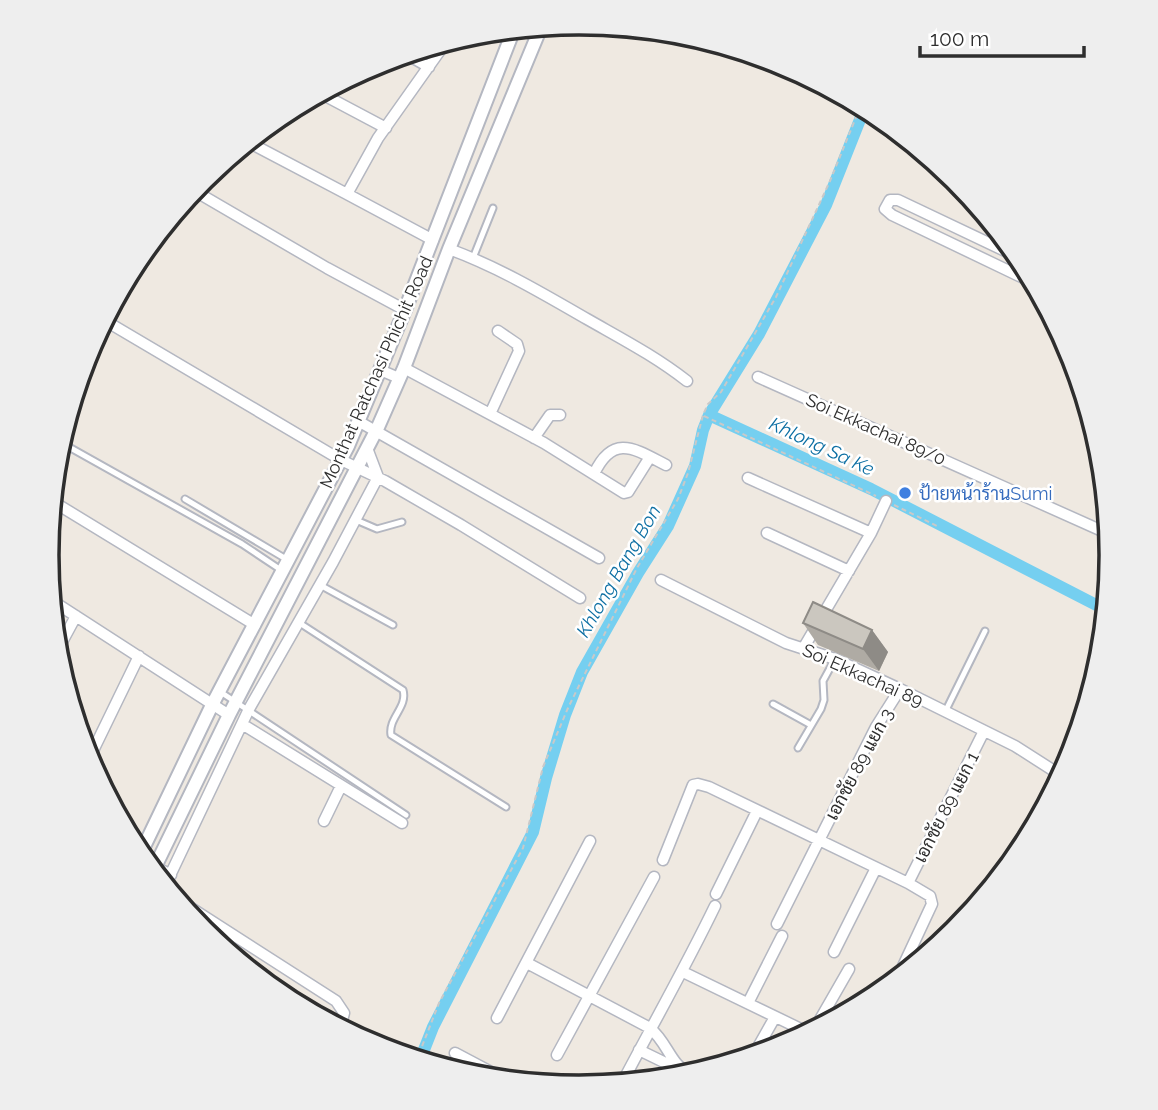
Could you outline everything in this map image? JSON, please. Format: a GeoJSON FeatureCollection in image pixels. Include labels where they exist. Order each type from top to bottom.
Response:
{"type":"FeatureCollection","features":[{"type":"Feature","properties":{"kind":"street","name":"Monthat Ratchasi Phichit Road"},"geometry":{"type":"LineString","coordinates":[[157,858],[376,429],[537,37]]}},
{"type":"Feature","properties":{"kind":"street","name":"Monthat Ratchasi Phichit Road"},"geometry":{"type":"LineString","coordinates":[[146,842],[219,691],[359,421],[433,240],[510,39]]}},
{"type":"Feature","properties":{"kind":"street"},"geometry":{"type":"LineString","coordinates":[[347,194],[386,128],[437,55]]}},
{"type":"Feature","properties":{"kind":"street"},"geometry":{"type":"LineString","coordinates":[[418,61],[429,67]]}},
{"type":"Feature","properties":{"kind":"street"},"geometry":{"type":"LineString","coordinates":[[331,99],[386,128]]}},
{"type":"Feature","properties":{"kind":"street"},"geometry":{"type":"LineString","coordinates":[[257,147],[433,240]]}},
{"type":"Feature","properties":{"kind":"street"},"geometry":{"type":"LineString","coordinates":[[203,196],[405,310]]}},
{"type":"Feature","properties":{"kind":"street"},"geometry":{"type":"LineString","coordinates":[[999,248],[898,200],[890,200],[885,206],[892,215],[1016,275]]}},
{"type":"Feature","properties":{"kind":"street"},"geometry":{"type":"LineString","coordinates":[[449,249],[493,267],[649,353],[687,381]]}},
{"type":"Feature","properties":{"kind":"street"},"geometry":{"type":"LineString","coordinates":[[113,325],[341,460],[378,477],[580,598]]}},
{"type":"Feature","properties":{"kind":"street"},"geometry":{"type":"LineString","coordinates":[[490,414],[519,351],[517,344],[498,331]]}},
{"type":"Feature","properties":{"kind":"street"},"geometry":{"type":"LineString","coordinates":[[380,370],[401,373],[490,414],[626,494],[650,457]]}},
{"type":"Feature","properties":{"kind":"street","name":"Soi Ekkachai 89/0"},"geometry":{"type":"LineString","coordinates":[[758,377],[1098,529]]}},
{"type":"Feature","properties":{"kind":"street"},"geometry":{"type":"LineString","coordinates":[[534,438],[550,415],[560,415]]}},
{"type":"Feature","properties":{"kind":"street"},"geometry":{"type":"LineString","coordinates":[[359,421],[599,558]]}},
{"type":"Feature","properties":{"kind":"street"},"geometry":{"type":"LineString","coordinates":[[594,474],[600,460],[624,446],[666,465]]}},
{"type":"Feature","properties":{"kind":"street","name":"Monthat Ratchasi Phichit Road"},"geometry":{"type":"LineString","coordinates":[[367,448],[378,477]]}},
{"type":"Feature","properties":{"kind":"street"},"geometry":{"type":"LineString","coordinates":[[166,872],[171,874],[249,709],[378,477]]}},
{"type":"Feature","properties":{"kind":"street"},"geometry":{"type":"LineString","coordinates":[[748,478],[871,533]]}},
{"type":"Feature","properties":{"kind":"street"},"geometry":{"type":"LineString","coordinates":[[804,647],[871,533],[886,501]]}},
{"type":"Feature","properties":{"kind":"street"},"geometry":{"type":"LineString","coordinates":[[61,507],[255,625]]}},
{"type":"Feature","properties":{"kind":"street"},"geometry":{"type":"LineString","coordinates":[[767,533],[849,572]]}},
{"type":"Feature","properties":{"kind":"street","name":"Soi Ekkachai 89"},"geometry":{"type":"LineString","coordinates":[[661,580],[786,643],[835,659],[900,689],[1023,751],[1052,770]]}},
{"type":"Feature","properties":{"kind":"street"},"geometry":{"type":"LineString","coordinates":[[62,607],[229,715]]}},
{"type":"Feature","properties":{"kind":"street"},"geometry":{"type":"LineString","coordinates":[[65,636],[76,616]]}},
{"type":"Feature","properties":{"kind":"street"},"geometry":{"type":"LineString","coordinates":[[96,745],[139,656]]}},
{"type":"Feature","properties":{"kind":"street","name":"เอกชัย 89 แยก 3"},"geometry":{"type":"LineString","coordinates":[[777,924],[876,727],[900,689]]}},
{"type":"Feature","properties":{"kind":"street"},"geometry":{"type":"LineString","coordinates":[[242,724],[341,786],[404,819]]}},
{"type":"Feature","properties":{"kind":"street","name":"เอกชัย 89 แยก 1"},"geometry":{"type":"LineString","coordinates":[[908,883],[984,732]]}},
{"type":"Feature","properties":{"kind":"street"},"geometry":{"type":"LineString","coordinates":[[663,860],[694,784],[709,787],[930,896],[932,904],[906,959]]}},
{"type":"Feature","properties":{"kind":"street"},"geometry":{"type":"LineString","coordinates":[[324,821],[341,786]]}},
{"type":"Feature","properties":{"kind":"street"},"geometry":{"type":"LineString","coordinates":[[716,894],[757,811]]}},
{"type":"Feature","properties":{"kind":"street"},"geometry":{"type":"LineString","coordinates":[[497,1018],[590,841]]}},
{"type":"Feature","properties":{"kind":"street"},"geometry":{"type":"LineString","coordinates":[[834,952],[876,868]]}},
{"type":"Feature","properties":{"kind":"street"},"geometry":{"type":"LineString","coordinates":[[557,1055],[654,877]]}},
{"type":"Feature","properties":{"kind":"street"},"geometry":{"type":"LineString","coordinates":[[627,1073],[683,972],[715,906]]}},
{"type":"Feature","properties":{"kind":"street"},"geometry":{"type":"LineString","coordinates":[[206,918],[336,1002],[344,1013],[343,1018]]}},
{"type":"Feature","properties":{"kind":"street"},"geometry":{"type":"LineString","coordinates":[[748,1003],[782,936]]}},
{"type":"Feature","properties":{"kind":"street"},"geometry":{"type":"LineString","coordinates":[[527,963],[650,1028],[666,1045],[676,1066]]}},
{"type":"Feature","properties":{"kind":"street"},"geometry":{"type":"LineString","coordinates":[[824,1013],[849,969]]}},
{"type":"Feature","properties":{"kind":"street"},"geometry":{"type":"LineString","coordinates":[[683,972],[796,1027]]}},
{"type":"Feature","properties":{"kind":"street"},"geometry":{"type":"LineString","coordinates":[[761,1041],[775,1017]]}},
{"type":"Feature","properties":{"kind":"street"},"geometry":{"type":"LineString","coordinates":[[639,1050],[673,1066]]}},
{"type":"Feature","properties":{"kind":"street"},"geometry":{"type":"LineString","coordinates":[[455,1053],[477,1065]]}},
{"type":"Feature","properties":{"kind":"lane"},"geometry":{"type":"LineString","coordinates":[[473,258],[493,208]]}},
{"type":"Feature","properties":{"kind":"lane"},"geometry":{"type":"LineString","coordinates":[[70,448],[286,566]]}},
{"type":"Feature","properties":{"kind":"lane"},"geometry":{"type":"LineString","coordinates":[[186,499],[286,566]]}},
{"type":"Feature","properties":{"kind":"lane"},"geometry":{"type":"LineString","coordinates":[[356,520],[377,528],[402,522]]}},
{"type":"Feature","properties":{"kind":"lane"},"geometry":{"type":"LineString","coordinates":[[320,585],[393,625]]}},
{"type":"Feature","properties":{"kind":"lane"},"geometry":{"type":"LineString","coordinates":[[298,622],[403,690],[404,702],[391,727],[391,736],[506,807]]}},
{"type":"Feature","properties":{"kind":"lane"},"geometry":{"type":"LineString","coordinates":[[945,712],[985,631]]}},
{"type":"Feature","properties":{"kind":"lane"},"geometry":{"type":"LineString","coordinates":[[798,748],[824,700],[823,681],[835,659]]}},
{"type":"Feature","properties":{"kind":"lane"},"geometry":{"type":"LineString","coordinates":[[219,691],[249,709],[404,819]]}},
{"type":"Feature","properties":{"kind":"lane"},"geometry":{"type":"LineString","coordinates":[[773,704],[811,725]]}},
{"type":"Feature","properties":{"kind":"path"},"geometry":{"type":"LineString","coordinates":[[421,1050],[439,1003],[523,848],[548,755],[616,609],[655,534],[678,499],[708,404],[721,393],[776,297],[830,181],[857,116]]}},
{"type":"Feature","properties":{"kind":"path"},"geometry":{"type":"LineString","coordinates":[[703,415],[939,527]]}},
{"type":"Feature","properties":{"kind":"building"},"geometry":{"type":"Polygon","coordinates":[[[813,602],[872,630],[863,649],[803,623],[813,602]]]}},
{"type":"Feature","properties":{"kind":"waterway","name":"Khlong Bang Bon"},"geometry":{"type":"LineString","coordinates":[[424,1051],[433,1027],[533,832],[565,715],[582,672],[668,526],[695,466],[709,415],[759,334],[826,205],[860,118]]}},
{"type":"Feature","properties":{"kind":"waterway","name":"Khlong Sa Ke"},"geometry":{"type":"LineString","coordinates":[[709,415],[871,489],[1097,605]]}},
{"type":"Feature","properties":{"kind":"place","name":"ป้ายหน้าร้านSumi"},"geometry":{"type":"Point","coordinates":[905,493]}}]}
